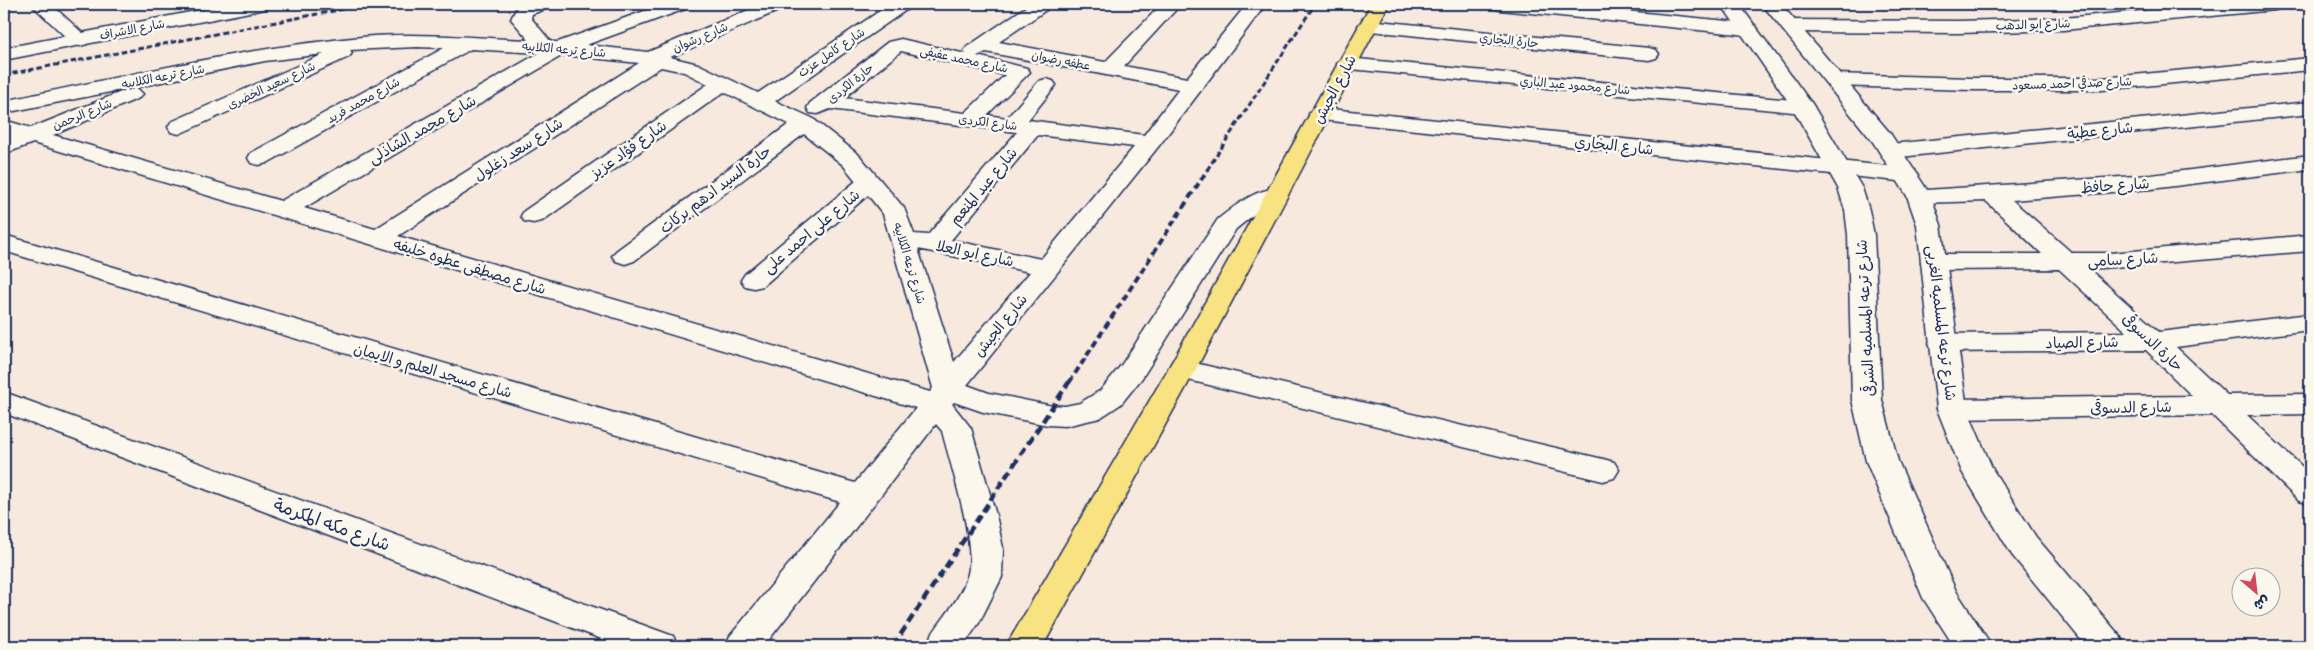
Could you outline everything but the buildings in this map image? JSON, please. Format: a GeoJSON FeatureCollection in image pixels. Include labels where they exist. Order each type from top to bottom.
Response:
{"type":"FeatureCollection","features":[{"type":"Feature","properties":{"kind":"main road","name":"شارع الجيش"},"geometry":{"type":"LineString","coordinates":[[1024,646],[1182,369],[1374,15]]}},
{"type":"Feature","properties":{"kind":"street"},"geometry":{"type":"LineString","coordinates":[[40,4],[80,40]]}},
{"type":"Feature","properties":{"kind":"street","name":"شارع الاشراف"},"geometry":{"type":"LineString","coordinates":[[4,54],[260,4]]}},
{"type":"Feature","properties":{"kind":"street"},"geometry":{"type":"LineString","coordinates":[[541,4],[524,11],[520,19],[553,48],[682,4]]}},
{"type":"Feature","properties":{"kind":"street","name":"شارع رشوان"},"geometry":{"type":"LineString","coordinates":[[654,59],[778,4]]}},
{"type":"Feature","properties":{"kind":"street","name":"شارع كامل عزت"},"geometry":{"type":"LineString","coordinates":[[760,101],[902,4]]}},
{"type":"Feature","properties":{"kind":"street"},"geometry":{"type":"LineString","coordinates":[[963,58],[1042,4]]}},
{"type":"Feature","properties":{"kind":"street"},"geometry":{"type":"LineString","coordinates":[[1109,70],[1172,4]]}},
{"type":"Feature","properties":{"kind":"street","name":"شارع الجيش"},"geometry":{"type":"LineString","coordinates":[[743,646],[942,397],[1150,142],[1192,85],[1257,4]]}},
{"type":"Feature","properties":{"kind":"street"},"geometry":{"type":"LineString","coordinates":[[1500,4],[1748,28]]}},
{"type":"Feature","properties":{"kind":"street","name":"شارع ترعه المسلميه الشرقى"},"geometry":{"type":"LineString","coordinates":[[1730,4],[1803,107],[1850,188],[1857,210],[1861,235],[1867,400],[1882,461],[1941,598],[1974,646]]}},
{"type":"Feature","properties":{"kind":"street","name":"شارع ترعه المسلميه الغربى"},"geometry":{"type":"LineString","coordinates":[[1771,4],[1891,151],[1913,186],[1929,225],[1952,409],[1978,472],[2024,546],[2107,646]]}},
{"type":"Feature","properties":{"kind":"street"},"geometry":{"type":"LineString","coordinates":[[2135,4],[2160,16]]}},
{"type":"Feature","properties":{"kind":"street","name":"شارع ابو الدهب"},"geometry":{"type":"LineString","coordinates":[[1790,26],[2011,26],[2160,16],[2275,4]]}},
{"type":"Feature","properties":{"kind":"street","name":"حارة البخاري"},"geometry":{"type":"LineString","coordinates":[[1374,15],[1649,54]]}},
{"type":"Feature","properties":{"kind":"street","name":"عطفه رضوان"},"geometry":{"type":"LineString","coordinates":[[930,34],[1192,85]]}},
{"type":"Feature","properties":{"kind":"street","name":"شارع ترعه الكلابيه"},"geometry":{"type":"LineString","coordinates":[[4,107],[265,55],[363,43],[468,42],[553,48],[654,59],[691,68],[803,122],[851,160],[895,213],[942,397]]}},
{"type":"Feature","properties":{"kind":"street","name":"شارع محمد فريد"},"geometry":{"type":"LineString","coordinates":[[259,158],[468,42]]}},
{"type":"Feature","properties":{"kind":"street","name":"شارع سعيد الخضرى"},"geometry":{"type":"LineString","coordinates":[[179,127],[363,43]]}},
{"type":"Feature","properties":{"kind":"street","name":"شارع محمد عفيفى"},"geometry":{"type":"LineString","coordinates":[[898,45],[1020,72],[970,120]]}},
{"type":"Feature","properties":{"kind":"street","name":"حارة الكردى"},"geometry":{"type":"LineString","coordinates":[[803,122],[898,45]]}},
{"type":"Feature","properties":{"kind":"street","name":"شارع محمد الشاذلى"},"geometry":{"type":"LineString","coordinates":[[283,210],[553,48]]}},
{"type":"Feature","properties":{"kind":"street","name":"شارع سعد زغلول"},"geometry":{"type":"LineString","coordinates":[[378,238],[654,59]]}},
{"type":"Feature","properties":{"kind":"street","name":"شارع محمود عبد الباري"},"geometry":{"type":"LineString","coordinates":[[1347,64],[1803,107]]}},
{"type":"Feature","properties":{"kind":"street","name":"شارع صدقي احمد مسعود"},"geometry":{"type":"LineString","coordinates":[[1834,80],[1982,85],[2102,84],[2310,64]]}},
{"type":"Feature","properties":{"kind":"street","name":"شارع الرحمن"},"geometry":{"type":"LineString","coordinates":[[4,147],[189,71]]}},
{"type":"Feature","properties":{"kind":"street","name":"شارع فؤاد عزيز"},"geometry":{"type":"LineString","coordinates":[[533,216],[724,83]]}},
{"type":"Feature","properties":{"kind":"street","name":"شارع عبد المنعم"},"geometry":{"type":"LineString","coordinates":[[934,244],[1022,126],[1046,85]]}},
{"type":"Feature","properties":{"kind":"street","name":"شارع الكردى"},"geometry":{"type":"LineString","coordinates":[[826,102],[1150,142]]}},
{"type":"Feature","properties":{"kind":"street","name":"شارع عطية"},"geometry":{"type":"LineString","coordinates":[[1891,151],[2310,108]]}},
{"type":"Feature","properties":{"kind":"street","name":"شارع البخاري"},"geometry":{"type":"LineString","coordinates":[[1320,114],[1838,168],[1913,186]]}},
{"type":"Feature","properties":{"kind":"street","name":"حارة السيد ادهم بركات"},"geometry":{"type":"LineString","coordinates":[[625,256],[803,122]]}},
{"type":"Feature","properties":{"kind":"street","name":"شارع مصطفى عطوه خليفه"},"geometry":{"type":"LineString","coordinates":[[4,127],[378,238],[942,397],[983,402],[1048,415],[1065,416],[1089,411],[1111,397],[1132,370],[1227,224],[1248,207],[1276,195]]}},
{"type":"Feature","properties":{"kind":"street","name":"شارع حافظ"},"geometry":{"type":"LineString","coordinates":[[1913,186],[1992,194],[2151,182],[2310,162]]}},
{"type":"Feature","properties":{"kind":"street","name":"شارع على احمد على"},"geometry":{"type":"LineString","coordinates":[[754,280],[869,182]]}},
{"type":"Feature","properties":{"kind":"street","name":"حارة الدسوقى"},"geometry":{"type":"LineString","coordinates":[[1992,194],[2153,341],[2219,406],[2306,484]]}},
{"type":"Feature","properties":{"kind":"street","name":"شارع ابو العلا"},"geometry":{"type":"LineString","coordinates":[[902,237],[1047,268]]}},
{"type":"Feature","properties":{"kind":"street","name":"شارع مسجد العلم و الايمان"},"geometry":{"type":"LineString","coordinates":[[4,243],[862,497]]}},
{"type":"Feature","properties":{"kind":"street","name":"شارع سامى"},"geometry":{"type":"LineString","coordinates":[[1934,262],[2110,260],[2310,243]]}},
{"type":"Feature","properties":{"kind":"street","name":"شارع الصياد"},"geometry":{"type":"LineString","coordinates":[[1943,343],[2153,341],[2310,322]]}},
{"type":"Feature","properties":{"kind":"street"},"geometry":{"type":"LineString","coordinates":[[1182,369],[1603,470]]}},
{"type":"Feature","properties":{"kind":"street"},"geometry":{"type":"LineString","coordinates":[[942,397],[956,428],[980,514],[986,548],[985,577],[966,613],[943,646]]}},
{"type":"Feature","properties":{"kind":"street","name":"شارع مكه المكرمة"},"geometry":{"type":"LineString","coordinates":[[4,402],[660,646]]}},
{"type":"Feature","properties":{"kind":"street","name":"شارع الدسوقى"},"geometry":{"type":"LineString","coordinates":[[1952,409],[2310,404]]}},
{"type":"Feature","properties":{"kind":"railway"},"geometry":{"type":"LineString","coordinates":[[4,75],[369,4]]}},
{"type":"Feature","properties":{"kind":"railway"},"geometry":{"type":"LineString","coordinates":[[1207,170],[1315,4]]}},
{"type":"Feature","properties":{"kind":"railway"},"geometry":{"type":"LineString","coordinates":[[1069,383],[1208,169]]}},
{"type":"Feature","properties":{"kind":"railway"},"geometry":{"type":"LineString","coordinates":[[893,646],[1069,382]]}}]}
